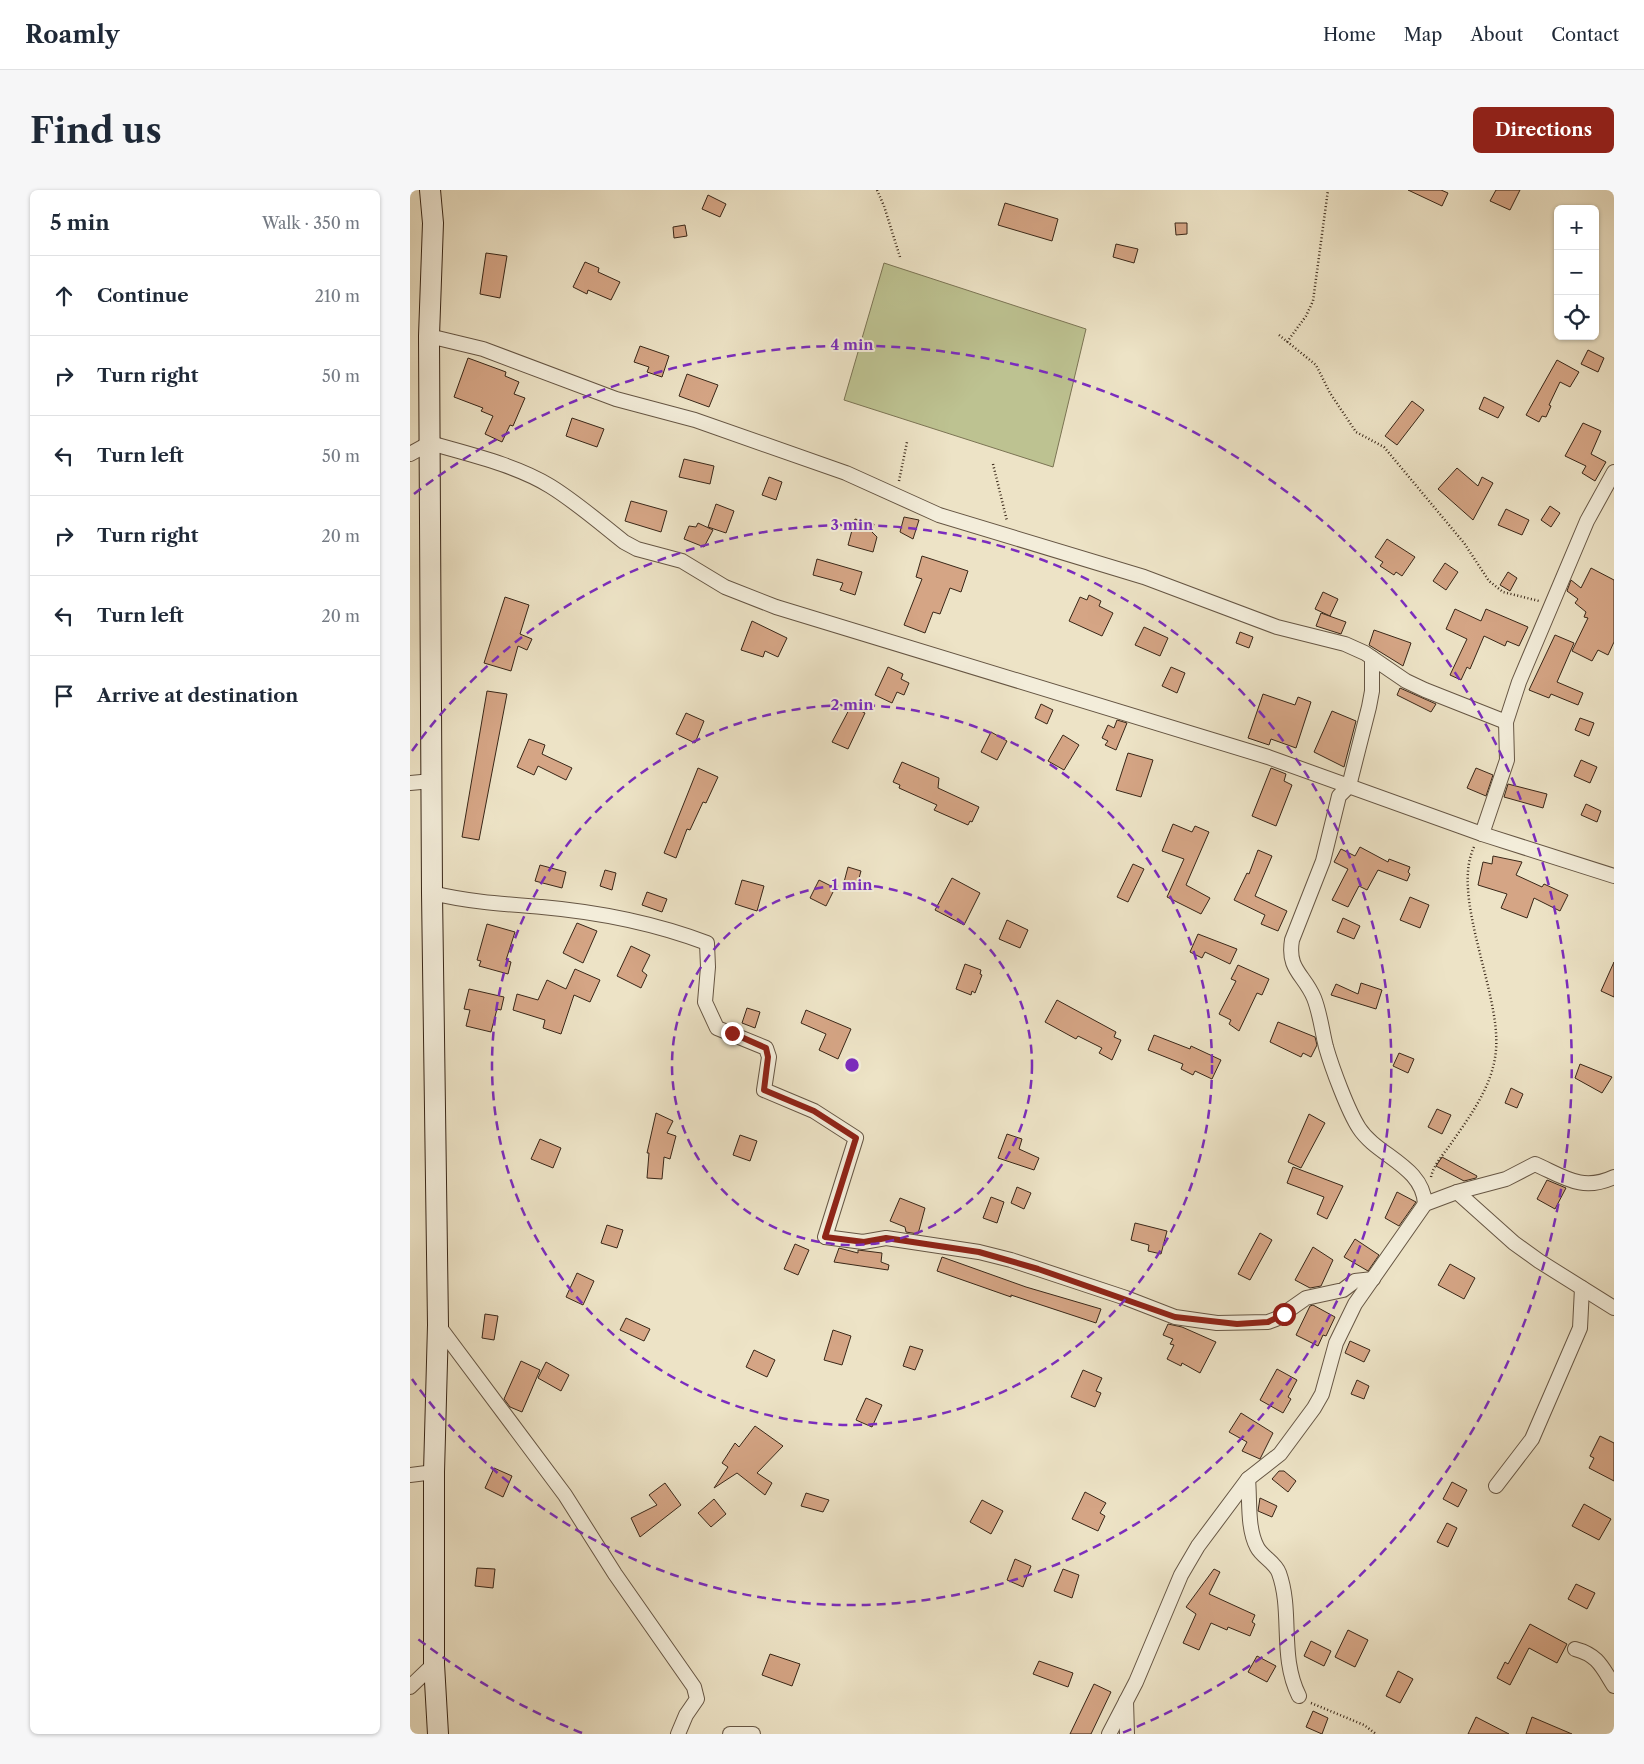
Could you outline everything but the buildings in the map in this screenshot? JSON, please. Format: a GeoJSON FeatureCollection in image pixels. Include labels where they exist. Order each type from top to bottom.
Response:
{"type":"FeatureCollection","features":[{"type":"Feature","properties":{"kind":"street"},"geometry":{"type":"LineString","coordinates":[[430,190],[433,223],[430,336],[432,893],[438,1326],[434,1472],[434,1664],[438,1734]]}},
{"type":"Feature","properties":{"kind":"street"},"geometry":{"type":"LineString","coordinates":[[430,336],[483,349],[616,399],[696,420],[846,473],[895,497],[939,515],[1012,539],[1144,577],[1278,627],[1345,644],[1425,690],[1506,722]]}},
{"type":"Feature","properties":{"kind":"street"},"geometry":{"type":"LineString","coordinates":[[410,454],[430,443],[489,461],[534,478],[550,485],[624,542],[637,549],[682,561],[725,587],[776,607],[1268,757],[1482,834],[1614,876]]}},
{"type":"Feature","properties":{"kind":"street"},"geometry":{"type":"LineString","coordinates":[[1482,834],[1506,760],[1506,722],[1519,682],[1587,520],[1614,472]]}},
{"type":"Feature","properties":{"kind":"street"},"geometry":{"type":"LineString","coordinates":[[1372,658],[1372,691],[1349,786],[1339,796],[1323,861],[1292,940],[1291,961],[1314,997],[1329,1056],[1360,1130],[1408,1171],[1425,1200]]}},
{"type":"Feature","properties":{"kind":"street"},"geometry":{"type":"LineString","coordinates":[[410,783],[432,781]]}},
{"type":"Feature","properties":{"kind":"street"},"geometry":{"type":"LineString","coordinates":[[432,893],[474,902],[542,907],[634,921],[707,943],[708,968],[705,1002],[718,1028],[766,1048],[768,1057],[764,1090],[814,1111],[856,1138],[825,1237],[864,1242],[886,1238],[979,1252],[1038,1269],[1175,1317],[1218,1323],[1268,1322],[1276,1319],[1306,1298],[1343,1290],[1355,1281],[1373,1278]]}},
{"type":"Feature","properties":{"kind":"street"},"geometry":{"type":"LineString","coordinates":[[1109,1734],[1181,1575],[1198,1546],[1248,1479],[1280,1454],[1314,1408],[1322,1394],[1342,1331],[1355,1304],[1425,1200],[1506,1179],[1535,1164],[1582,1185],[1600,1183],[1613,1178]]}},
{"type":"Feature","properties":{"kind":"street"},"geometry":{"type":"LineString","coordinates":[[1457,1192],[1514,1242],[1614,1308]]}},
{"type":"Feature","properties":{"kind":"street"},"geometry":{"type":"LineString","coordinates":[[1496,1486],[1532,1439],[1580,1328],[1582,1288]]}},
{"type":"Feature","properties":{"kind":"street"},"geometry":{"type":"LineString","coordinates":[[438,1326],[565,1495],[614,1574],[694,1687],[697,1699],[686,1715],[678,1734]]}},
{"type":"Feature","properties":{"kind":"street"},"geometry":{"type":"LineString","coordinates":[[410,1476],[434,1472]]}},
{"type":"Feature","properties":{"kind":"street"},"geometry":{"type":"LineString","coordinates":[[1248,1479],[1252,1531],[1257,1548],[1270,1560],[1278,1572],[1285,1604],[1286,1651],[1295,1688],[1299,1696]]}},
{"type":"Feature","properties":{"kind":"street"},"geometry":{"type":"LineString","coordinates":[[1575,1649],[1589,1653],[1598,1661],[1614,1686]]}},
{"type":"Feature","properties":{"kind":"street"},"geometry":{"type":"LineString","coordinates":[[410,1687],[434,1664]]}},
{"type":"Feature","properties":{"kind":"street"},"geometry":{"type":"LineString","coordinates":[[1126,1700],[1127,1734]]}},
{"type":"Feature","properties":{"kind":"street"},"geometry":{"type":"LineString","coordinates":[[730,1734],[753,1734]]}},
{"type":"Feature","properties":{"kind":"path"},"geometry":{"type":"LineString","coordinates":[[876,190],[884,206],[900,257]]}},
{"type":"Feature","properties":{"kind":"path"},"geometry":{"type":"LineString","coordinates":[[1287,342],[1306,316],[1313,300],[1328,190]]}},
{"type":"Feature","properties":{"kind":"path"},"geometry":{"type":"LineString","coordinates":[[1279,335],[1316,365],[1330,393],[1356,432],[1384,447],[1464,543],[1489,581],[1503,592],[1553,603]]}},
{"type":"Feature","properties":{"kind":"path"},"geometry":{"type":"LineString","coordinates":[[895,497],[907,442]]}},
{"type":"Feature","properties":{"kind":"path"},"geometry":{"type":"LineString","coordinates":[[993,464],[1012,539]]}},
{"type":"Feature","properties":{"kind":"path"},"geometry":{"type":"LineString","coordinates":[[1425,1200],[1433,1170],[1474,1112],[1494,1063],[1497,1039],[1494,1008],[1466,874],[1472,850],[1482,834]]}},
{"type":"Feature","properties":{"kind":"path"},"geometry":{"type":"LineString","coordinates":[[1299,1696],[1315,1705],[1364,1725],[1376,1734]]}},
{"type":"Feature","properties":{"kind":"green space"},"geometry":{"type":"Polygon","coordinates":[[[884,263],[1086,329],[1053,467],[844,400],[884,263]]]}},
{"type":"Feature","properties":{"kind":"route"},"geometry":{"type":"LineString","coordinates":[[732,1033],[750,1039],[766,1048],[768,1057],[764,1090],[814,1111],[856,1138],[825,1237],[864,1242],[886,1238],[900,1242],[979,1252],[1011,1260],[1126,1298],[1175,1317],[1218,1323],[1251,1324],[1268,1322],[1284,1314]]}}]}
